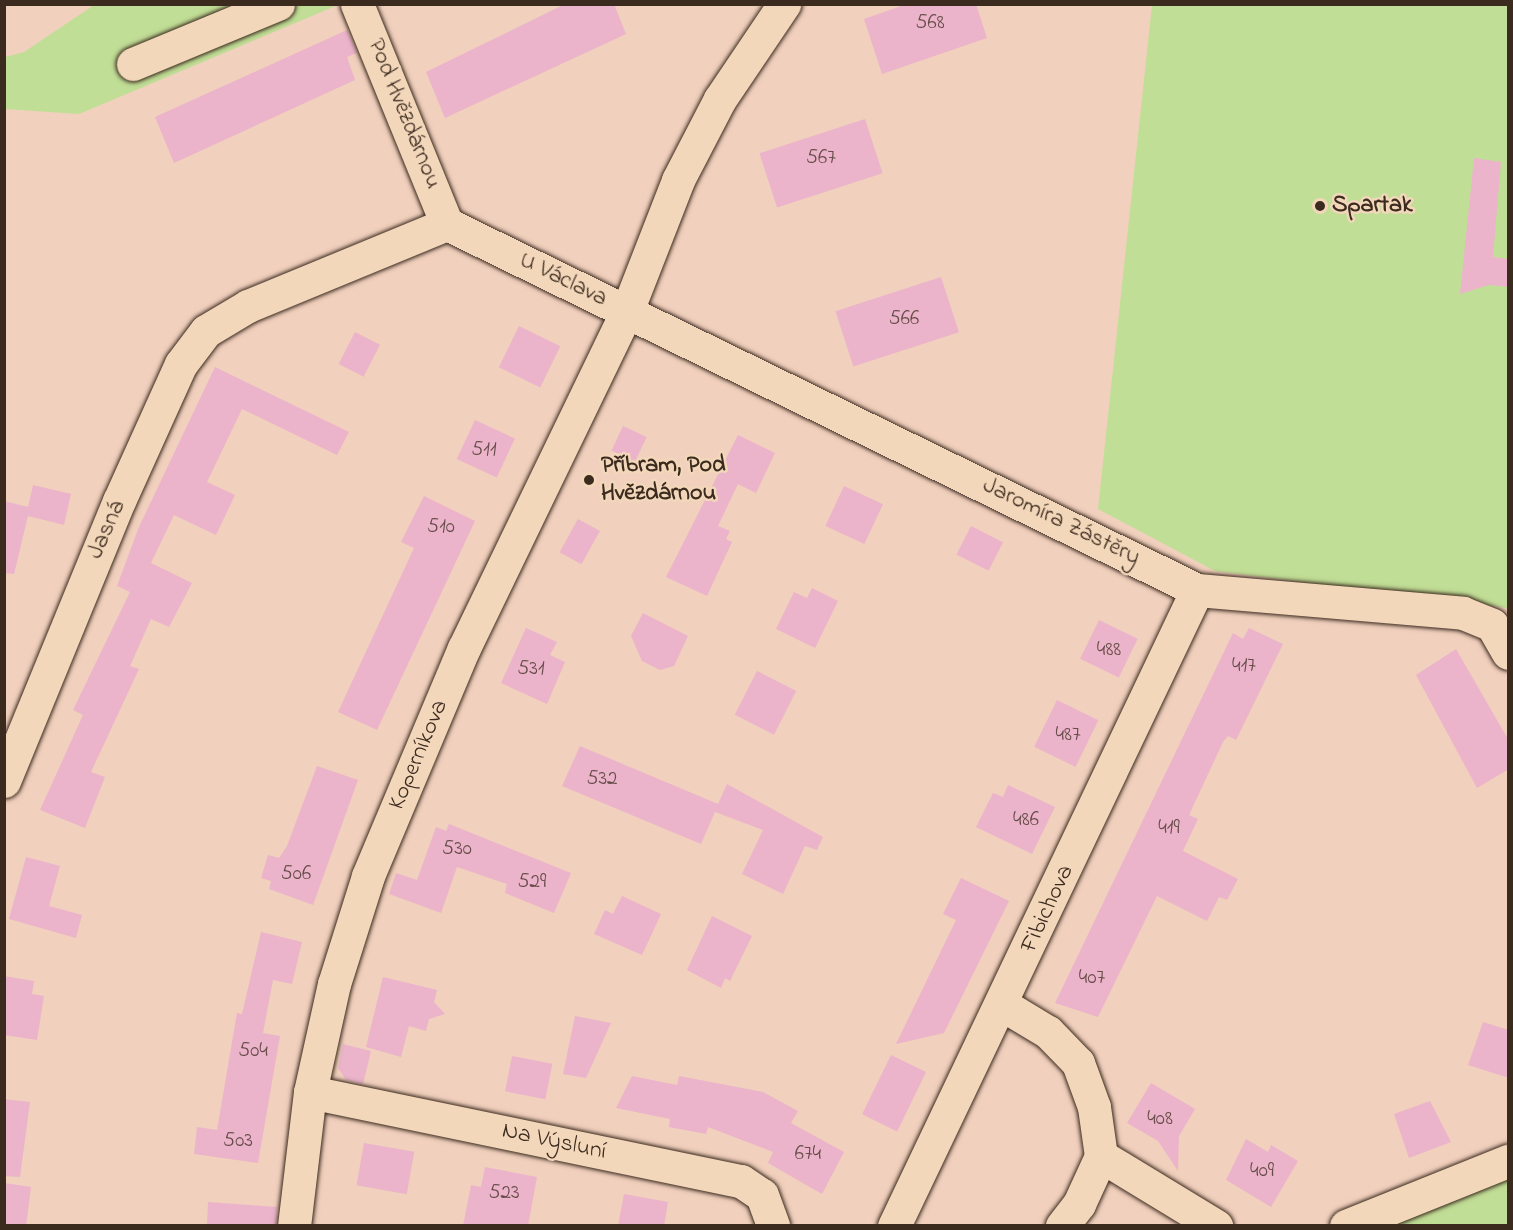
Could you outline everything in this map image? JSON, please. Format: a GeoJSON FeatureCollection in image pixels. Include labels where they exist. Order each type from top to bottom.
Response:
{"type":"FeatureCollection","features":[{"type":"Feature","properties":{"kind":"street"},"geometry":{"type":"LineString","coordinates":[[133,64],[278,4]]}},
{"type":"Feature","properties":{"kind":"street","name":"Pod Hvězdárnou"},"geometry":{"type":"LineString","coordinates":[[357,4],[447,224]]}},
{"type":"Feature","properties":{"kind":"street","name":"U Václava"},"geometry":{"type":"LineString","coordinates":[[447,224],[627,310],[678,180],[720,99],[784,4]]}},
{"type":"Feature","properties":{"kind":"street","name":"Jasná"},"geometry":{"type":"LineString","coordinates":[[4,781],[46,671],[181,364],[206,331],[248,306],[447,224]]}},
{"type":"Feature","properties":{"kind":"street","name":"Jaromíra Zástěry"},"geometry":{"type":"LineString","coordinates":[[627,310],[1197,590],[1463,613],[1492,625],[1509,653]]}},
{"type":"Feature","properties":{"kind":"street","name":"Koperníkova"},"geometry":{"type":"LineString","coordinates":[[294,1226],[310,1092],[334,984],[368,876],[464,648],[627,310]]}},
{"type":"Feature","properties":{"kind":"street","name":"Fibichova"},"geometry":{"type":"LineString","coordinates":[[894,1226],[1003,1005],[1197,590]]}},
{"type":"Feature","properties":{"kind":"street"},"geometry":{"type":"LineString","coordinates":[[1003,1005],[1048,1032],[1078,1063],[1094,1107],[1101,1156],[1079,1203],[1062,1226]]}},
{"type":"Feature","properties":{"kind":"street","name":"Na Výsluní"},"geometry":{"type":"LineString","coordinates":[[310,1092],[741,1181],[762,1195],[773,1226]]}},
{"type":"Feature","properties":{"kind":"street"},"geometry":{"type":"LineString","coordinates":[[1101,1156],[1216,1226]]}},
{"type":"Feature","properties":{"kind":"street"},"geometry":{"type":"LineString","coordinates":[[1346,1226],[1509,1161]]}},
{"type":"Feature","properties":{"kind":"green space"},"geometry":{"type":"Polygon","coordinates":[[[94,5],[338,5],[79,114],[5,109],[5,57],[24,52],[94,5]]]}},
{"type":"Feature","properties":{"kind":"green space","name":"Spartak"},"geometry":{"type":"Polygon","coordinates":[[[1152,5],[1508,5],[1508,608],[1215,571],[1098,509],[1152,5]]]}},
{"type":"Feature","properties":{"kind":"green space"},"geometry":{"type":"Polygon","coordinates":[[[1508,1171],[1508,1225],[1371,1225],[1508,1171]]]}},
{"type":"Feature","properties":{"kind":"building"},"geometry":{"type":"Polygon","coordinates":[[[565,4],[614,4],[626,34],[445,118],[426,72],[565,4]]]}},
{"type":"Feature","properties":{"kind":"building"},"geometry":{"type":"Polygon","coordinates":[[[907,4],[976,4],[987,38],[882,74],[864,19],[907,4]]]}},
{"type":"Feature","properties":{"kind":"building"},"geometry":{"type":"Polygon","coordinates":[[[347,30],[357,53],[347,57],[355,80],[174,163],[155,117],[347,30]]]}},
{"type":"Feature","properties":{"kind":"building"},"geometry":{"type":"Polygon","coordinates":[[[865,119],[883,173],[777,208],[759,153],[865,119]]]}},
{"type":"Feature","properties":{"kind":"building"},"geometry":{"type":"Polygon","coordinates":[[[1474,158],[1501,162],[1493,257],[1509,259],[1509,287],[1489,285],[1460,294],[1474,158]]]}},
{"type":"Feature","properties":{"kind":"building"},"geometry":{"type":"Polygon","coordinates":[[[941,277],[959,332],[853,366],[835,311],[941,277]]]}},
{"type":"Feature","properties":{"kind":"building"},"geometry":{"type":"Polygon","coordinates":[[[519,326],[560,346],[540,388],[499,367],[519,326]]]}},
{"type":"Feature","properties":{"kind":"building"},"geometry":{"type":"Polygon","coordinates":[[[355,332],[380,345],[364,377],[339,364],[355,332]]]}},
{"type":"Feature","properties":{"kind":"building"},"geometry":{"type":"Polygon","coordinates":[[[215,367],[349,432],[337,455],[242,409],[207,482],[235,495],[216,535],[174,515],[151,563],[192,583],[169,627],[151,619],[130,666],[139,669],[91,772],[105,777],[85,828],[40,810],[83,715],[73,710],[130,592],[117,586],[139,527],[215,367]]]}},
{"type":"Feature","properties":{"kind":"building"},"geometry":{"type":"Polygon","coordinates":[[[475,420],[515,439],[497,478],[457,459],[475,420]]]}},
{"type":"Feature","properties":{"kind":"building"},"geometry":{"type":"Polygon","coordinates":[[[623,426],[647,437],[635,461],[612,450],[623,426]]]}},
{"type":"Feature","properties":{"kind":"building"},"geometry":{"type":"Polygon","coordinates":[[[738,435],[775,453],[756,493],[738,484],[718,526],[730,531],[726,539],[732,542],[707,596],[666,577],[738,435]]]}},
{"type":"Feature","properties":{"kind":"building"},"geometry":{"type":"Polygon","coordinates":[[[33,485],[71,494],[64,525],[28,516],[14,574],[4,573],[4,501],[28,507],[33,485]]]}},
{"type":"Feature","properties":{"kind":"building"},"geometry":{"type":"Polygon","coordinates":[[[844,486],[883,504],[864,544],[825,526],[844,486]]]}},
{"type":"Feature","properties":{"kind":"building"},"geometry":{"type":"Polygon","coordinates":[[[424,496],[475,521],[377,730],[338,712],[414,548],[401,542],[424,496]]]}},
{"type":"Feature","properties":{"kind":"building"},"geometry":{"type":"Polygon","coordinates":[[[578,519],[600,531],[581,564],[560,552],[578,519]]]}},
{"type":"Feature","properties":{"kind":"building"},"geometry":{"type":"Polygon","coordinates":[[[971,526],[1003,542],[989,571],[956,555],[971,526]]]}},
{"type":"Feature","properties":{"kind":"building"},"geometry":{"type":"Polygon","coordinates":[[[812,588],[838,601],[815,648],[776,629],[794,592],[807,598],[812,588]]]}},
{"type":"Feature","properties":{"kind":"building"},"geometry":{"type":"Polygon","coordinates":[[[643,613],[688,636],[674,666],[660,670],[642,661],[631,636],[643,613]]]}},
{"type":"Feature","properties":{"kind":"building"},"geometry":{"type":"Polygon","coordinates":[[[1099,620],[1138,639],[1119,677],[1080,659],[1099,620]]]}},
{"type":"Feature","properties":{"kind":"building"},"geometry":{"type":"Polygon","coordinates":[[[526,628],[557,642],[550,655],[565,662],[547,704],[501,683],[526,628]]]}},
{"type":"Feature","properties":{"kind":"building"},"geometry":{"type":"Polygon","coordinates":[[[1249,628],[1283,644],[1236,740],[1228,736],[1223,742],[1189,815],[1198,819],[1183,851],[1238,879],[1227,900],[1219,897],[1207,921],[1157,896],[1098,1017],[1055,1003],[1233,633],[1243,639],[1249,628]]]}},
{"type":"Feature","properties":{"kind":"building"},"geometry":{"type":"Polygon","coordinates":[[[1456,649],[1509,741],[1509,769],[1477,788],[1416,675],[1456,649]]]}},
{"type":"Feature","properties":{"kind":"building"},"geometry":{"type":"Polygon","coordinates":[[[757,671],[796,691],[774,735],[735,715],[757,671]]]}},
{"type":"Feature","properties":{"kind":"building"},"geometry":{"type":"Polygon","coordinates":[[[1057,700],[1098,720],[1076,767],[1034,747],[1057,700]]]}},
{"type":"Feature","properties":{"kind":"building"},"geometry":{"type":"Polygon","coordinates":[[[580,746],[718,804],[727,784],[823,837],[817,850],[805,846],[783,894],[742,874],[763,830],[715,812],[701,844],[562,786],[580,746]]]}},
{"type":"Feature","properties":{"kind":"building"},"geometry":{"type":"Polygon","coordinates":[[[317,766],[358,780],[313,905],[269,889],[271,881],[261,878],[268,855],[279,858],[287,846],[317,766]]]}},
{"type":"Feature","properties":{"kind":"building"},"geometry":{"type":"Polygon","coordinates":[[[1008,785],[1055,807],[1032,854],[976,827],[993,793],[1003,797],[1008,785]]]}},
{"type":"Feature","properties":{"kind":"building"},"geometry":{"type":"Polygon","coordinates":[[[449,824],[571,873],[554,913],[505,893],[507,884],[457,867],[441,913],[389,894],[396,873],[417,880],[436,827],[446,831],[449,824]]]}},
{"type":"Feature","properties":{"kind":"building"},"geometry":{"type":"Polygon","coordinates":[[[26,857],[60,866],[49,906],[82,915],[76,938],[9,919],[26,857]]]}},
{"type":"Feature","properties":{"kind":"building"},"geometry":{"type":"Polygon","coordinates":[[[961,878],[1009,901],[944,1033],[896,1044],[956,920],[943,914],[961,878]]]}},
{"type":"Feature","properties":{"kind":"building"},"geometry":{"type":"Polygon","coordinates":[[[622,896],[661,914],[642,955],[594,934],[605,910],[613,914],[622,896]]]}},
{"type":"Feature","properties":{"kind":"building"},"geometry":{"type":"Polygon","coordinates":[[[712,916],[752,936],[730,981],[725,978],[721,988],[687,970],[712,916]]]}},
{"type":"Feature","properties":{"kind":"building"},"geometry":{"type":"Polygon","coordinates":[[[261,932],[302,942],[292,984],[273,980],[263,1033],[280,1036],[258,1163],[194,1154],[197,1127],[217,1130],[237,1013],[242,1014],[261,932]]]}},
{"type":"Feature","properties":{"kind":"building"},"geometry":{"type":"Polygon","coordinates":[[[4,976],[34,981],[32,994],[44,996],[37,1040],[4,1035],[4,976]]]}},
{"type":"Feature","properties":{"kind":"building"},"geometry":{"type":"Polygon","coordinates":[[[383,977],[437,990],[434,1002],[445,1014],[429,1019],[426,1031],[409,1026],[401,1057],[366,1047],[383,977]]]}},
{"type":"Feature","properties":{"kind":"building"},"geometry":{"type":"Polygon","coordinates":[[[575,1016],[611,1023],[586,1078],[563,1074],[575,1016]]]}},
{"type":"Feature","properties":{"kind":"building"},"geometry":{"type":"Polygon","coordinates":[[[1483,1022],[1509,1030],[1509,1078],[1468,1065],[1483,1022]]]}},
{"type":"Feature","properties":{"kind":"building"},"geometry":{"type":"Polygon","coordinates":[[[343,1044],[371,1051],[363,1084],[346,1080],[338,1068],[343,1044]]]}},
{"type":"Feature","properties":{"kind":"building"},"geometry":{"type":"Polygon","coordinates":[[[891,1055],[926,1072],[897,1131],[862,1114],[891,1055]]]}},
{"type":"Feature","properties":{"kind":"building"},"geometry":{"type":"Polygon","coordinates":[[[512,1056],[552,1064],[545,1099],[505,1091],[512,1056]]]}},
{"type":"Feature","properties":{"kind":"building"},"geometry":{"type":"Polygon","coordinates":[[[632,1076],[677,1085],[679,1076],[763,1092],[798,1111],[791,1123],[844,1152],[822,1194],[768,1163],[773,1152],[708,1127],[706,1134],[669,1127],[670,1119],[616,1108],[632,1076]]]}},
{"type":"Feature","properties":{"kind":"building"},"geometry":{"type":"Polygon","coordinates":[[[1151,1083],[1195,1109],[1179,1136],[1178,1171],[1158,1141],[1127,1123],[1151,1083]]]}},
{"type":"Feature","properties":{"kind":"building"},"geometry":{"type":"Polygon","coordinates":[[[4,1099],[30,1102],[20,1177],[4,1176],[4,1099]]]}},
{"type":"Feature","properties":{"kind":"building"},"geometry":{"type":"Polygon","coordinates":[[[1430,1101],[1451,1142],[1409,1158],[1394,1114],[1430,1101]]]}},
{"type":"Feature","properties":{"kind":"building"},"geometry":{"type":"Polygon","coordinates":[[[1246,1139],[1268,1152],[1271,1145],[1298,1161],[1271,1207],[1226,1180],[1246,1139]]]}},
{"type":"Feature","properties":{"kind":"building"},"geometry":{"type":"Polygon","coordinates":[[[364,1143],[414,1152],[407,1194],[357,1185],[364,1143]]]}},
{"type":"Feature","properties":{"kind":"building"},"geometry":{"type":"Polygon","coordinates":[[[485,1167],[537,1177],[528,1226],[463,1226],[471,1185],[481,1187],[485,1167]]]}},
{"type":"Feature","properties":{"kind":"building"},"geometry":{"type":"Polygon","coordinates":[[[4,1183],[31,1187],[26,1226],[4,1226],[4,1183]]]}},
{"type":"Feature","properties":{"kind":"building"},"geometry":{"type":"Polygon","coordinates":[[[624,1194],[668,1202],[664,1226],[618,1226],[624,1194]]]}},
{"type":"Feature","properties":{"kind":"building"},"geometry":{"type":"Polygon","coordinates":[[[208,1202],[277,1207],[276,1226],[207,1226],[208,1202]]]}},
{"type":"Feature","properties":{"kind":"place","name":"Spartak"},"geometry":{"type":"Point","coordinates":[1320,206]}},
{"type":"Feature","properties":{"kind":"place","name":"Příbram, Pod Hvězdárnou"},"geometry":{"type":"Point","coordinates":[589,480]}}]}
